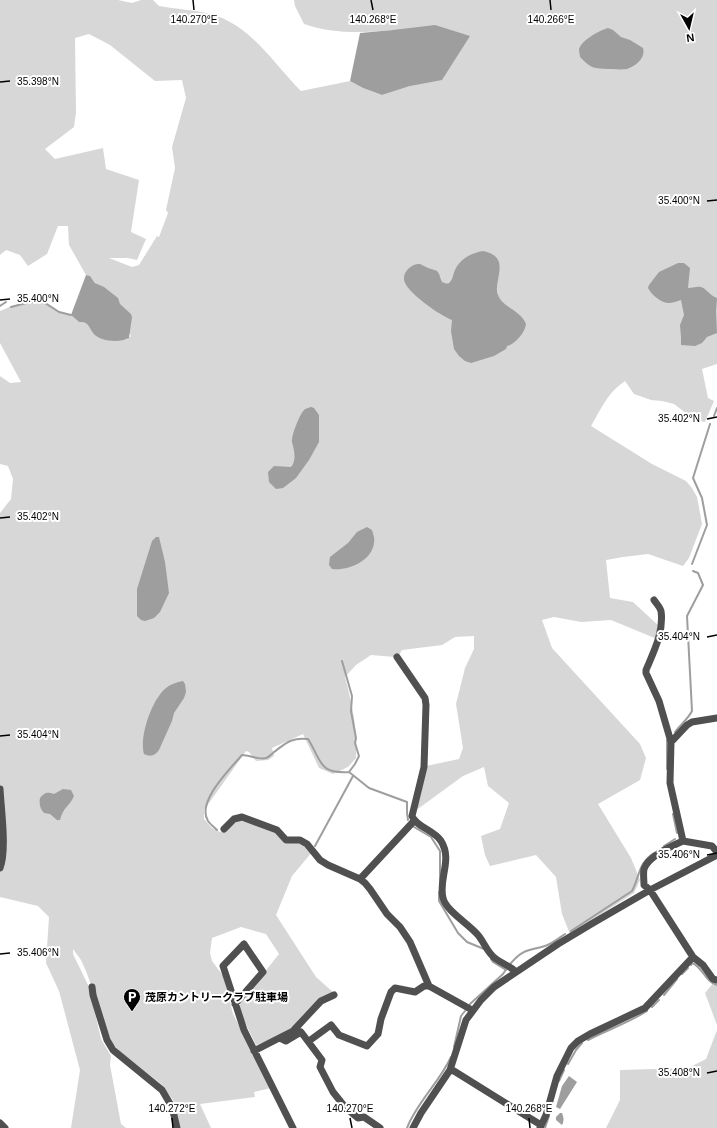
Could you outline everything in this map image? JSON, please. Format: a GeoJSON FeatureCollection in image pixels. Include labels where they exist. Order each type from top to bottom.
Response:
{"type":"FeatureCollection","features":[{"type":"Feature","properties":{"kind":"street"},"geometry":{"type":"LineString","coordinates":[[654,600],[661,610],[662,619],[657,647],[646,673],[659,701],[671,742],[670,783],[683,840]]}},
{"type":"Feature","properties":{"kind":"street"},"geometry":{"type":"LineString","coordinates":[[397,657],[425,698],[424,767],[414,802],[412,816],[414,821],[442,841],[447,859],[442,894],[444,901],[448,907],[478,935],[495,959],[509,966],[516,972]]}},
{"type":"Feature","properties":{"kind":"street"},"geometry":{"type":"LineString","coordinates":[[671,742],[687,725],[692,722],[717,718]]}},
{"type":"Feature","properties":{"kind":"street"},"geometry":{"type":"LineString","coordinates":[[0,789],[3,841],[2,862],[0,868]]}},
{"type":"Feature","properties":{"kind":"street"},"geometry":{"type":"LineString","coordinates":[[224,829],[234,819],[242,817],[277,830],[286,840],[300,840],[307,844],[320,860],[360,879],[370,889],[387,914],[410,942],[429,986]]}},
{"type":"Feature","properties":{"kind":"street"},"geometry":{"type":"LineString","coordinates":[[360,879],[414,821]]}},
{"type":"Feature","properties":{"kind":"street"},"geometry":{"type":"LineString","coordinates":[[717,852],[712,846],[683,840],[658,854],[644,868],[644,885],[650,890],[693,957],[702,965],[713,979],[717,980]]}},
{"type":"Feature","properties":{"kind":"street"},"geometry":{"type":"LineString","coordinates":[[412,1128],[450,1070],[466,1020],[472,1010],[494,987],[558,944],[650,890],[717,855]]}},
{"type":"Feature","properties":{"kind":"street"},"geometry":{"type":"LineString","coordinates":[[235,1004],[263,972],[244,944],[222,966],[235,1004],[244,1030],[293,1128]]}},
{"type":"Feature","properties":{"kind":"street"},"geometry":{"type":"LineString","coordinates":[[450,1070],[454,1071],[541,1127],[557,1076],[571,1048],[578,1041],[590,1034],[645,1008],[693,957]]}},
{"type":"Feature","properties":{"kind":"street"},"geometry":{"type":"LineString","coordinates":[[309,1041],[331,1025],[339,1035],[367,1046],[378,1034],[381,1019],[391,992],[395,988],[415,992],[424,986],[429,986],[472,1010]]}},
{"type":"Feature","properties":{"kind":"street"},"geometry":{"type":"LineString","coordinates":[[92,987],[93,995],[107,1040],[113,1050],[162,1090],[172,1107],[177,1128]]}},
{"type":"Feature","properties":{"kind":"street"},"geometry":{"type":"LineString","coordinates":[[254,1051],[293,1031],[321,1001],[334,995]]}},
{"type":"Feature","properties":{"kind":"street"},"geometry":{"type":"LineString","coordinates":[[280,1038],[286,1041],[301,1032],[322,1060],[320,1067],[333,1092],[345,1107],[358,1118],[364,1117],[380,1128]]}},
{"type":"Feature","properties":{"kind":"street"},"geometry":{"type":"LineString","coordinates":[[0,1123],[5,1128]]}},
{"type":"Feature","properties":{"kind":"shaded area"},"geometry":{"type":"Polygon","coordinates":[[[0,0],[118,0],[132,3],[141,0],[153,0],[159,6],[199,11],[225,20],[250,36],[301,91],[350,81],[363,88],[382,95],[410,86],[393,30],[348,32],[326,30],[304,24],[295,6],[294,0],[717,0],[717,364],[702,369],[708,398],[714,401],[705,422],[695,420],[674,404],[651,400],[634,394],[625,381],[609,396],[591,426],[652,464],[686,481],[697,497],[702,524],[689,558],[683,566],[648,554],[606,560],[610,598],[633,602],[659,626],[657,639],[611,620],[581,622],[554,617],[542,620],[552,648],[640,744],[646,758],[640,780],[598,804],[631,858],[640,880],[634,893],[570,934],[562,914],[556,877],[536,855],[490,866],[485,855],[481,836],[500,829],[509,803],[488,786],[484,767],[463,776],[415,811],[426,766],[459,759],[463,748],[456,704],[465,668],[474,649],[474,636],[455,637],[442,645],[402,650],[399,655],[395,657],[371,655],[356,665],[345,677],[352,707],[356,738],[356,758],[348,767],[333,774],[319,768],[303,734],[272,748],[274,756],[268,760],[256,761],[249,752],[246,751],[204,810],[204,819],[212,828],[220,832],[243,818],[275,832],[283,840],[301,842],[312,852],[292,876],[276,915],[316,977],[334,993],[287,1031],[277,1037],[256,1045],[240,1012],[240,1003],[279,954],[266,934],[241,927],[212,938],[210,953],[212,961],[224,977],[233,1014],[271,1088],[254,1092],[255,1097],[200,1104],[211,1128],[177,1128],[176,1109],[173,1100],[161,1084],[119,1051],[111,1041],[86,971],[81,960],[73,949],[73,954],[89,987],[101,1039],[111,1056],[110,1065],[121,1124],[126,1128],[71,1128],[80,1070],[59,991],[46,963],[49,917],[38,906],[0,897],[0,513],[11,499],[13,479],[8,466],[0,464],[0,376],[10,383],[21,382],[0,343],[0,311],[12,306],[40,300],[46,302],[62,313],[71,315],[79,322],[86,324],[93,333],[126,340],[131,336],[98,285],[86,275],[69,245],[68,226],[58,226],[47,254],[28,266],[20,255],[6,250],[0,255],[0,0]],[[89,34],[75,38],[76,113],[74,127],[45,149],[55,159],[103,148],[106,169],[139,180],[131,232],[146,239],[137,260],[128,258],[109,258],[132,267],[139,265],[157,236],[159,237],[168,213],[166,210],[175,168],[172,147],[186,98],[182,80],[155,81],[110,45],[89,34]]]}},
{"type":"Feature","properties":{"kind":"shaded area"},"geometry":{"type":"Polygon","coordinates":[[[435,25],[470,36],[442,80],[410,86],[382,95],[363,88],[350,81],[360,33],[435,25]]]}},
{"type":"Feature","properties":{"kind":"shaded area"},"geometry":{"type":"Polygon","coordinates":[[[608,28],[613,30],[621,37],[630,40],[643,48],[644,52],[642,58],[637,64],[627,69],[595,68],[590,66],[580,57],[579,50],[583,43],[596,33],[608,28]]]}},
{"type":"Feature","properties":{"kind":"shaded area"},"geometry":{"type":"Polygon","coordinates":[[[483,251],[492,254],[497,259],[499,264],[500,270],[497,290],[500,299],[520,315],[526,324],[524,331],[519,338],[507,346],[506,349],[494,356],[471,363],[465,361],[454,349],[451,331],[452,320],[440,314],[416,296],[406,284],[404,276],[411,266],[420,264],[437,271],[442,282],[446,284],[450,282],[457,266],[463,260],[474,253],[483,251]]]}},
{"type":"Feature","properties":{"kind":"shaded area"},"geometry":{"type":"Polygon","coordinates":[[[678,263],[684,263],[690,268],[688,288],[701,287],[717,298],[717,333],[707,337],[702,343],[695,346],[681,345],[680,325],[684,315],[681,300],[672,303],[662,302],[651,293],[648,288],[659,272],[678,263]]]}},
{"type":"Feature","properties":{"kind":"shaded area"},"geometry":{"type":"Polygon","coordinates":[[[86,275],[90,276],[95,283],[104,287],[118,298],[120,304],[131,314],[132,317],[129,338],[121,341],[105,340],[96,336],[87,324],[79,322],[71,315],[86,275]]]}},
{"type":"Feature","properties":{"kind":"shaded area"},"geometry":{"type":"Polygon","coordinates":[[[311,407],[314,408],[319,415],[319,442],[309,460],[296,478],[283,488],[276,489],[269,482],[268,472],[274,466],[291,467],[293,464],[294,448],[292,439],[294,430],[303,411],[311,407]]]}},
{"type":"Feature","properties":{"kind":"shaded area"},"geometry":{"type":"Polygon","coordinates":[[[367,527],[372,530],[374,539],[369,555],[358,564],[345,568],[332,569],[329,565],[330,557],[348,543],[357,532],[367,527]]]}},
{"type":"Feature","properties":{"kind":"shaded area"},"geometry":{"type":"Polygon","coordinates":[[[156,537],[159,537],[165,562],[169,593],[160,612],[154,618],[145,621],[141,620],[137,616],[137,589],[152,541],[156,537]]]}},
{"type":"Feature","properties":{"kind":"shaded area"},"geometry":{"type":"Polygon","coordinates":[[[183,681],[186,692],[184,698],[174,713],[159,750],[156,754],[144,754],[143,738],[145,729],[156,701],[161,693],[168,687],[174,683],[183,681]]]}},
{"type":"Feature","properties":{"kind":"shaded area"},"geometry":{"type":"Polygon","coordinates":[[[63,789],[71,790],[74,796],[63,812],[60,820],[57,820],[50,814],[44,813],[40,806],[40,798],[45,794],[54,794],[63,789]]]}},
{"type":"Feature","properties":{"kind":"shaded area"},"geometry":{"type":"Polygon","coordinates":[[[715,981],[717,982],[717,1025],[705,993],[715,981]]]}},
{"type":"Feature","properties":{"kind":"shaded area"},"geometry":{"type":"Polygon","coordinates":[[[717,1030],[717,1128],[606,1128],[620,1100],[620,1070],[688,1068],[706,1059],[717,1030]]]}},
{"type":"Feature","properties":{"kind":"shaded area"},"geometry":{"type":"Polygon","coordinates":[[[569,1076],[577,1082],[560,1109],[556,1107],[562,1086],[569,1076]]]}},
{"type":"Feature","properties":{"kind":"shaded area"},"geometry":{"type":"Polygon","coordinates":[[[562,1113],[563,1118],[562,1125],[556,1120],[556,1117],[562,1113]]]}},
{"type":"Feature","properties":{"kind":"waterway"},"geometry":{"type":"LineString","coordinates":[[11,307],[41,301],[59,312],[71,315]]}},
{"type":"Feature","properties":{"kind":"waterway"},"geometry":{"type":"LineString","coordinates":[[0,306],[6,302]]}},
{"type":"Feature","properties":{"kind":"waterway"},"geometry":{"type":"LineString","coordinates":[[714,416],[717,408]]}},
{"type":"Feature","properties":{"kind":"waterway"},"geometry":{"type":"LineString","coordinates":[[692,564],[707,525],[702,498],[693,478],[710,424]]}},
{"type":"Feature","properties":{"kind":"waterway"},"geometry":{"type":"LineString","coordinates":[[675,732],[692,711],[687,616],[703,585],[698,573],[693,571]]}},
{"type":"Feature","properties":{"kind":"waterway"},"geometry":{"type":"LineString","coordinates":[[217,830],[208,821],[206,813],[210,795],[242,755],[266,758],[290,741],[308,739],[319,760],[331,771],[349,772],[355,764],[359,756],[355,743],[356,738],[351,711],[352,696],[342,661]]}},
{"type":"Feature","properties":{"kind":"waterway"},"geometry":{"type":"LineString","coordinates":[[667,740],[667,769]]}},
{"type":"Feature","properties":{"kind":"waterway"},"geometry":{"type":"LineString","coordinates":[[349,772],[369,788],[407,802],[408,820]]}},
{"type":"Feature","properties":{"kind":"waterway"},"geometry":{"type":"LineString","coordinates":[[315,846],[353,776]]}},
{"type":"Feature","properties":{"kind":"waterway"},"geometry":{"type":"LineString","coordinates":[[673,814],[677,833]]}},
{"type":"Feature","properties":{"kind":"waterway"},"geometry":{"type":"LineString","coordinates":[[414,827],[431,837],[440,851],[440,880]]}},
{"type":"Feature","properties":{"kind":"waterway"},"geometry":{"type":"LineString","coordinates":[[664,846],[675,839]]}},
{"type":"Feature","properties":{"kind":"waterway"},"geometry":{"type":"LineString","coordinates":[[571,931],[632,891],[642,865],[654,853]]}},
{"type":"Feature","properties":{"kind":"waterway"},"geometry":{"type":"LineString","coordinates":[[439,892],[439,901],[458,933],[467,942],[484,949]]}},
{"type":"Feature","properties":{"kind":"waterway"},"geometry":{"type":"LineString","coordinates":[[511,963],[519,955],[548,945],[565,934]]}},
{"type":"Feature","properties":{"kind":"waterway"},"geometry":{"type":"LineString","coordinates":[[491,959],[493,962],[506,970]]}},
{"type":"Feature","properties":{"kind":"waterway"},"geometry":{"type":"LineString","coordinates":[[691,965],[692,963],[696,965],[710,981],[717,985]]}},
{"type":"Feature","properties":{"kind":"waterway"},"geometry":{"type":"LineString","coordinates":[[682,974],[688,968]]}},
{"type":"Feature","properties":{"kind":"waterway"},"geometry":{"type":"LineString","coordinates":[[470,1004],[505,971]]}},
{"type":"Feature","properties":{"kind":"waterway"},"geometry":{"type":"LineString","coordinates":[[664,995],[677,979]]}},
{"type":"Feature","properties":{"kind":"waterway"},"geometry":{"type":"LineString","coordinates":[[652,1007],[659,1000]]}},
{"type":"Feature","properties":{"kind":"waterway"},"geometry":{"type":"LineString","coordinates":[[454,1047],[461,1016],[465,1011]]}},
{"type":"Feature","properties":{"kind":"waterway"},"geometry":{"type":"LineString","coordinates":[[588,1040],[647,1011]]}},
{"type":"Feature","properties":{"kind":"waterway"},"geometry":{"type":"LineString","coordinates":[[568,1064],[582,1043]]}},
{"type":"Feature","properties":{"kind":"waterway"},"geometry":{"type":"LineString","coordinates":[[407,1128],[416,1110],[451,1057]]}},
{"type":"Feature","properties":{"kind":"waterway"},"geometry":{"type":"LineString","coordinates":[[559,1081],[564,1070]]}},
{"type":"Feature","properties":{"kind":"waterway"},"geometry":{"type":"LineString","coordinates":[[545,1128],[549,1116]]}},
{"type":"Feature","properties":{"kind":"place","name":"茂原カントリークラブ駐車場"},"geometry":{"type":"Point","coordinates":[132,1012]}}]}
